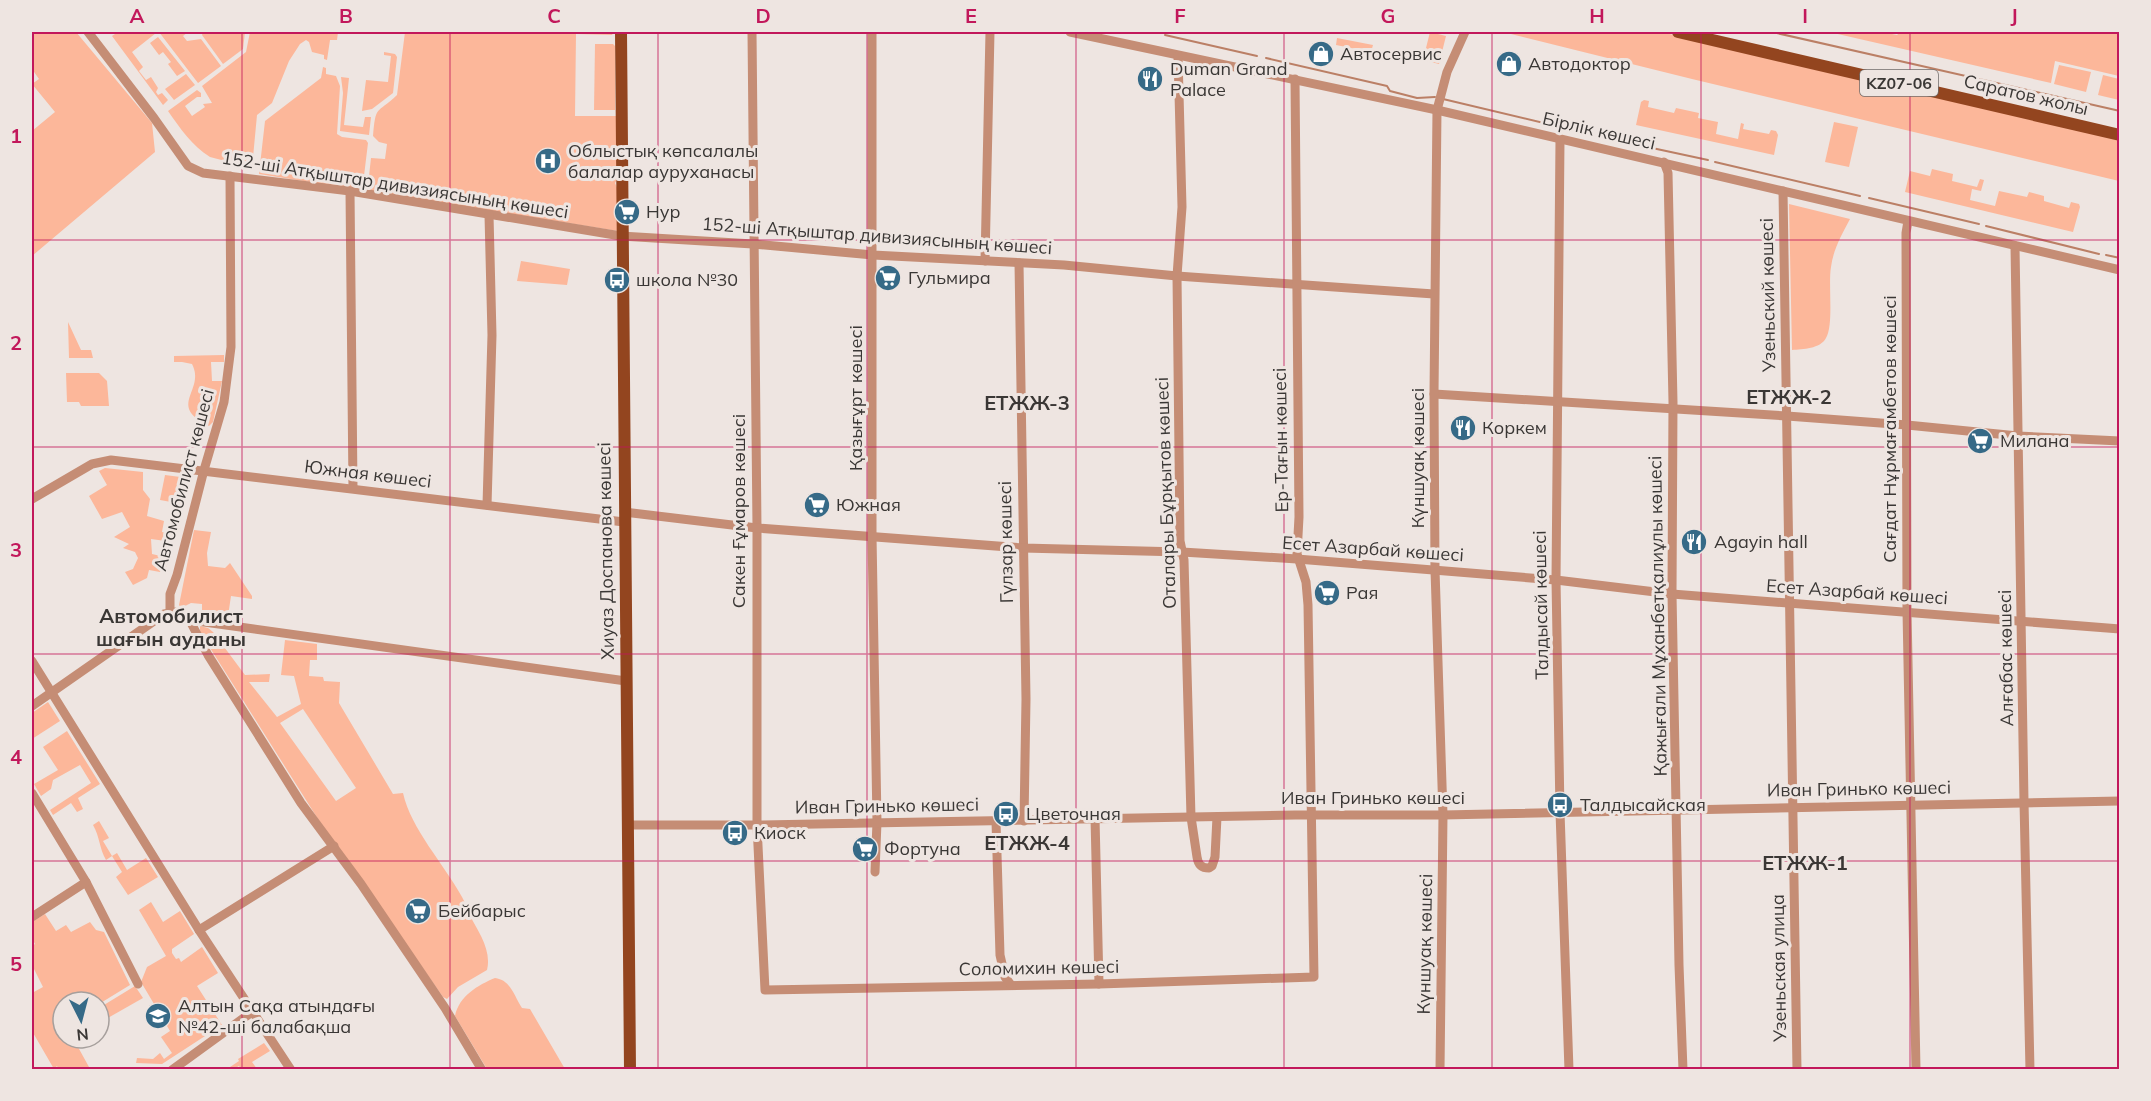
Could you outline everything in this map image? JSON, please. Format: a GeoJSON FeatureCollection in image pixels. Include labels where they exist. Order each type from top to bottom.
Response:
{"type":"FeatureCollection","features":[{"type":"Feature","properties":{"kind":"main road","name":"Хиуаз Доспанова көшесі"},"geometry":{"type":"LineString","coordinates":[[621,32],[630,1070]]}},
{"type":"Feature","properties":{"kind":"main road","name":"Саратов жолы"},"geometry":{"type":"LineString","coordinates":[[1678,32],[2120,135]]}},
{"type":"Feature","properties":{"kind":"main road","name":"Саратов жолы"},"geometry":{"type":"LineString","coordinates":[[1706,32],[2120,129]]}},
{"type":"Feature","properties":{"kind":"street","name":"152-ші Атқыштар дивизиясының көшесі"},"geometry":{"type":"LineString","coordinates":[[88,32],[188,166],[203,173],[350,191],[621,236],[753,244],[873,255],[1075,266],[1177,276],[1434,294]]}},
{"type":"Feature","properties":{"kind":"street","name":"Сакен Ғұмаров көшесі"},"geometry":{"type":"LineString","coordinates":[[752,32],[757,528],[757,825],[765,990]]}},
{"type":"Feature","properties":{"kind":"street","name":"Қазығұрт көшесі"},"geometry":{"type":"LineString","coordinates":[[872,32],[872,536],[877,822],[875,872]]}},
{"type":"Feature","properties":{"kind":"street"},"geometry":{"type":"LineString","coordinates":[[985,261],[990,32]]}},
{"type":"Feature","properties":{"kind":"street","name":"Бірлік көшесі"},"geometry":{"type":"LineString","coordinates":[[1070,32],[1437,110],[2120,270]]}},
{"type":"Feature","properties":{"kind":"street","name":"Күншуақ көшесі"},"geometry":{"type":"LineString","coordinates":[[1440,1070],[1443,815],[1435,570],[1434,394],[1437,110],[1447,72],[1465,32]]}},
{"type":"Feature","properties":{"kind":"street","name":"Оталары Бұрқытов көшесі"},"geometry":{"type":"LineString","coordinates":[[1178,56],[1182,224],[1177,276],[1180,540],[1185,560],[1191,817],[1198,863],[1203,867],[1212,866],[1215,857],[1217,817]]}},
{"type":"Feature","properties":{"kind":"street","name":"Ер-Тағын көшесі"},"geometry":{"type":"LineString","coordinates":[[1295,79],[1299,517],[1297,559],[1306,582],[1308,605],[1314,977]]}},
{"type":"Feature","properties":{"kind":"street","name":"Талдысай көшесі"},"geometry":{"type":"LineString","coordinates":[[1560,140],[1556,580],[1560,812],[1569,1070]]}},
{"type":"Feature","properties":{"kind":"street","name":"Қажығали Мұханбетқалиұлы көшесі"},"geometry":{"type":"LineString","coordinates":[[1664,162],[1668,173],[1673,409],[1672,594],[1683,1070]]}},
{"type":"Feature","properties":{"kind":"street","name":"Автомобилист көшесі"},"geometry":{"type":"LineString","coordinates":[[167,613],[170,594],[224,402],[231,347],[230,176]]}},
{"type":"Feature","properties":{"kind":"street"},"geometry":{"type":"LineString","coordinates":[[350,191],[353,488]]}},
{"type":"Feature","properties":{"kind":"street","name":"Узеньский көшесі"},"geometry":{"type":"LineString","coordinates":[[1783,191],[1792,793]]}},
{"type":"Feature","properties":{"kind":"street"},"geometry":{"type":"LineString","coordinates":[[488,505],[492,335],[489,215]]}},
{"type":"Feature","properties":{"kind":"street","name":"Сағдат Нұрмағамбетов көшесі"},"geometry":{"type":"LineString","coordinates":[[1908,220],[1906,233],[1907,611],[1916,1070]]}},
{"type":"Feature","properties":{"kind":"street","name":"Алғабас көшесі"},"geometry":{"type":"LineString","coordinates":[[2015,246],[2030,1070]]}},
{"type":"Feature","properties":{"kind":"street","name":"Гүлзар көшесі"},"geometry":{"type":"LineString","coordinates":[[1019,263],[1026,699],[1024,821]]}},
{"type":"Feature","properties":{"kind":"street"},"geometry":{"type":"LineString","coordinates":[[1434,394],[1787,416],[2018,436],[2120,441]]}},
{"type":"Feature","properties":{"kind":"street","name":"Южная көшесі"},"geometry":{"type":"LineString","coordinates":[[32,499],[92,464],[108,460],[488,505],[624,517]]}},
{"type":"Feature","properties":{"kind":"street","name":"Есет Азарбай көшесі"},"geometry":{"type":"LineString","coordinates":[[624,517],[1023,548],[1182,552],[1297,559],[1556,580],[1672,594],[1789,604],[1907,611],[2022,623],[2120,629]]}},
{"type":"Feature","properties":{"kind":"street"},"geometry":{"type":"LineString","coordinates":[[32,706],[167,613],[178,613],[189,619],[626,681]]}},
{"type":"Feature","properties":{"kind":"street"},"geometry":{"type":"LineString","coordinates":[[189,619],[208,655],[301,803],[334,846],[414,963],[482,1070]]}},
{"type":"Feature","properties":{"kind":"street"},"geometry":{"type":"LineString","coordinates":[[32,661],[199,930],[291,1070]]}},
{"type":"Feature","properties":{"kind":"street"},"geometry":{"type":"LineString","coordinates":[[32,793],[86,882],[138,984]]}},
{"type":"Feature","properties":{"kind":"street","name":"Узеньская улица"},"geometry":{"type":"LineString","coordinates":[[1792,793],[1797,1070]]}},
{"type":"Feature","properties":{"kind":"street","name":"Иван Гринько көшесі"},"geometry":{"type":"LineString","coordinates":[[627,825],[1443,815],[2120,801]]}},
{"type":"Feature","properties":{"kind":"street"},"geometry":{"type":"LineString","coordinates":[[1095,818],[1099,984]]}},
{"type":"Feature","properties":{"kind":"street"},"geometry":{"type":"LineString","coordinates":[[996,821],[1000,955],[1005,977],[1011,986]]}},
{"type":"Feature","properties":{"kind":"street"},"geometry":{"type":"LineString","coordinates":[[199,930],[334,846]]}},
{"type":"Feature","properties":{"kind":"street"},"geometry":{"type":"LineString","coordinates":[[32,916],[86,882]]}},
{"type":"Feature","properties":{"kind":"street","name":"Соломихин көшесі"},"geometry":{"type":"LineString","coordinates":[[765,990],[1099,984],[1314,977]]}},
{"type":"Feature","properties":{"kind":"street"},"geometry":{"type":"LineString","coordinates":[[171,1070],[252,1012]]}},
{"type":"Feature","properties":{"kind":"shaded area"},"geometry":{"type":"Polygon","coordinates":[[[32,32],[76,32],[152,123],[155,152],[32,256],[32,131],[55,112],[32,84],[39,79],[32,69],[32,32]]]}},
{"type":"Feature","properties":{"kind":"shaded area"},"geometry":{"type":"Polygon","coordinates":[[[118,32],[156,33],[132,52],[143,67],[139,71],[146,80],[151,77],[158,88],[156,92],[158,95],[162,93],[168,100],[163,105],[112,36],[118,32]]]}},
{"type":"Feature","properties":{"kind":"shaded area"},"geometry":{"type":"Polygon","coordinates":[[[159,32],[188,32],[183,36],[187,41],[201,39],[221,66],[198,83],[159,32]]]}},
{"type":"Feature","properties":{"kind":"shaded area"},"geometry":{"type":"Polygon","coordinates":[[[203,32],[245,32],[243,49],[223,64],[202,35],[203,32]]]}},
{"type":"Feature","properties":{"kind":"shaded area"},"geometry":{"type":"Polygon","coordinates":[[[250,32],[338,32],[337,40],[330,40],[327,60],[324,59],[324,55],[312,52],[306,40],[300,44],[289,61],[272,103],[257,115],[252,168],[210,157],[204,153],[192,142],[168,111],[197,90],[201,93],[201,97],[197,97],[185,106],[192,116],[205,107],[203,104],[212,103],[202,86],[246,52],[250,32]]]}},
{"type":"Feature","properties":{"kind":"shaded area"},"geometry":{"type":"Polygon","coordinates":[[[405,32],[614,32],[612,35],[576,34],[575,116],[616,116],[618,178],[615,183],[618,190],[618,231],[259,174],[265,121],[321,78],[323,67],[326,68],[326,74],[336,76],[340,86],[337,134],[342,137],[366,140],[368,143],[363,184],[368,185],[371,158],[385,159],[387,144],[379,142],[373,136],[375,119],[378,111],[397,95],[405,32]]]}},
{"type":"Feature","properties":{"kind":"shaded area"},"geometry":{"type":"Polygon","coordinates":[[[1430,32],[1446,36],[1439,64],[1423,60],[1430,32]]]}},
{"type":"Feature","properties":{"kind":"shaded area"},"geometry":{"type":"Polygon","coordinates":[[[1503,32],[1661,32],[2119,138],[2119,181],[1692,79],[1503,32]]]}},
{"type":"Feature","properties":{"kind":"shaded area"},"geometry":{"type":"Polygon","coordinates":[[[1829,32],[1882,32],[1897,35],[1900,32],[2119,32],[2119,76],[2055,61],[2051,83],[1829,32]]]}},
{"type":"Feature","properties":{"kind":"shaded area"},"geometry":{"type":"Polygon","coordinates":[[[158,37],[185,71],[177,76],[168,64],[171,62],[163,52],[159,55],[150,43],[158,37]]]}},
{"type":"Feature","properties":{"kind":"shaded area"},"geometry":{"type":"Polygon","coordinates":[[[1337,38],[1373,45],[1371,52],[1336,45],[1337,38]]]}},
{"type":"Feature","properties":{"kind":"shaded area"},"geometry":{"type":"Polygon","coordinates":[[[595,44],[615,46],[615,110],[594,110],[595,44]]]}},
{"type":"Feature","properties":{"kind":"shaded area"},"geometry":{"type":"Polygon","coordinates":[[[384,52],[395,54],[397,57],[393,93],[372,109],[362,111],[366,80],[388,82],[391,56],[384,55],[384,52]]]}},
{"type":"Feature","properties":{"kind":"shaded area"},"geometry":{"type":"Polygon","coordinates":[[[2059,65],[2091,72],[2086,92],[2054,84],[2059,65]]]}},
{"type":"Feature","properties":{"kind":"shaded area"},"geometry":{"type":"Polygon","coordinates":[[[186,74],[195,85],[174,100],[165,89],[186,74]]]}},
{"type":"Feature","properties":{"kind":"shaded area"},"geometry":{"type":"Polygon","coordinates":[[[2103,75],[2119,79],[2119,100],[2098,95],[2103,75]]]}},
{"type":"Feature","properties":{"kind":"shaded area"},"geometry":{"type":"Polygon","coordinates":[[[341,77],[349,78],[344,125],[363,127],[365,117],[371,117],[369,135],[340,131],[343,93],[341,77]]]}},
{"type":"Feature","properties":{"kind":"shaded area"},"geometry":{"type":"Polygon","coordinates":[[[1649,101],[1648,107],[1674,113],[1676,108],[1699,113],[1698,118],[1718,122],[1716,134],[1738,139],[1741,123],[1744,124],[1743,129],[1769,134],[1771,130],[1776,131],[1778,135],[1774,155],[1636,125],[1641,102],[1649,101]]]}},
{"type":"Feature","properties":{"kind":"shaded area"},"geometry":{"type":"Polygon","coordinates":[[[1834,122],[1858,127],[1849,167],[1825,162],[1834,122]]]}},
{"type":"Feature","properties":{"kind":"shaded area"},"geometry":{"type":"Polygon","coordinates":[[[1932,169],[1953,174],[1952,181],[1977,187],[1980,179],[1984,180],[1981,191],[1972,189],[1970,200],[1995,206],[1999,191],[2027,197],[2029,192],[2044,196],[2044,201],[2069,208],[2071,202],[2079,204],[2073,232],[1905,192],[1910,171],[1930,176],[1932,169]]]}},
{"type":"Feature","properties":{"kind":"shaded area"},"geometry":{"type":"Polygon","coordinates":[[[1789,204],[1850,219],[1838,242],[1832,261],[1830,324],[1826,338],[1816,346],[1792,350],[1789,204]]]}},
{"type":"Feature","properties":{"kind":"shaded area"},"geometry":{"type":"Polygon","coordinates":[[[521,261],[570,269],[567,285],[517,281],[521,261]]]}},
{"type":"Feature","properties":{"kind":"shaded area"},"geometry":{"type":"Polygon","coordinates":[[[68,322],[81,350],[91,350],[93,358],[69,358],[68,322]]]}},
{"type":"Feature","properties":{"kind":"shaded area"},"geometry":{"type":"Polygon","coordinates":[[[224,355],[224,362],[211,362],[212,381],[222,381],[213,422],[209,426],[196,418],[188,404],[195,382],[192,364],[174,362],[174,356],[224,355]]]}},
{"type":"Feature","properties":{"kind":"shaded area"},"geometry":{"type":"Polygon","coordinates":[[[66,373],[99,373],[107,381],[109,406],[81,406],[79,402],[67,402],[66,373]]]}},
{"type":"Feature","properties":{"kind":"shaded area"},"geometry":{"type":"Polygon","coordinates":[[[105,468],[143,472],[143,490],[150,499],[147,516],[164,521],[162,532],[175,535],[173,542],[151,539],[152,554],[169,558],[166,568],[162,567],[160,572],[149,570],[147,578],[133,585],[125,572],[133,569],[138,558],[135,552],[123,548],[129,544],[114,537],[130,527],[122,512],[102,519],[89,496],[107,485],[99,471],[105,468]]]}},
{"type":"Feature","properties":{"kind":"shaded area"},"geometry":{"type":"Polygon","coordinates":[[[165,475],[188,478],[182,504],[160,500],[165,475]]]}},
{"type":"Feature","properties":{"kind":"shaded area"},"geometry":{"type":"Polygon","coordinates":[[[194,530],[211,532],[207,553],[208,566],[225,568],[230,563],[252,596],[252,599],[231,596],[228,616],[202,611],[202,604],[191,603],[181,608],[179,605],[194,530]]]}},
{"type":"Feature","properties":{"kind":"shaded area"},"geometry":{"type":"Polygon","coordinates":[[[200,626],[213,632],[245,675],[270,674],[269,682],[249,682],[277,717],[301,704],[294,676],[281,675],[285,640],[317,644],[317,660],[310,660],[309,676],[323,677],[324,681],[340,682],[339,703],[393,794],[403,793],[420,833],[463,899],[486,948],[487,970],[458,987],[447,999],[443,997],[318,819],[200,632],[200,626]],[[303,709],[280,723],[336,801],[356,788],[303,709]]]}},
{"type":"Feature","properties":{"kind":"shaded area"},"geometry":{"type":"Polygon","coordinates":[[[48,702],[60,721],[32,739],[32,713],[48,702]]]}},
{"type":"Feature","properties":{"kind":"shaded area"},"geometry":{"type":"Polygon","coordinates":[[[67,731],[100,784],[78,798],[83,809],[77,812],[71,803],[53,815],[50,810],[91,783],[80,765],[53,780],[51,789],[41,796],[34,784],[58,770],[43,747],[67,731]]]}},
{"type":"Feature","properties":{"kind":"shaded area"},"geometry":{"type":"Polygon","coordinates":[[[99,821],[109,838],[103,841],[112,856],[106,860],[93,825],[99,821]]]}},
{"type":"Feature","properties":{"kind":"shaded area"},"geometry":{"type":"Polygon","coordinates":[[[117,853],[127,870],[146,858],[158,877],[128,895],[116,877],[122,872],[112,856],[117,853]]]}},
{"type":"Feature","properties":{"kind":"shaded area"},"geometry":{"type":"Polygon","coordinates":[[[151,902],[163,922],[180,911],[194,934],[172,949],[176,959],[179,958],[181,962],[202,947],[218,973],[197,986],[222,1025],[162,1064],[136,1063],[137,1058],[153,1059],[160,1053],[164,1059],[172,1053],[161,1037],[170,1031],[141,982],[147,967],[166,956],[139,910],[151,902]]]}},
{"type":"Feature","properties":{"kind":"shaded area"},"geometry":{"type":"Polygon","coordinates":[[[45,914],[56,931],[66,925],[71,932],[90,922],[96,930],[104,932],[130,985],[111,997],[111,990],[51,990],[51,1050],[80,1050],[89,1067],[120,1069],[59,1070],[57,1066],[54,1069],[32,1031],[32,993],[43,987],[32,965],[32,946],[35,944],[32,938],[32,922],[45,914]]]}},
{"type":"Feature","properties":{"kind":"shaded area"},"geometry":{"type":"Polygon","coordinates":[[[495,978],[505,982],[512,989],[522,1008],[530,1009],[565,1069],[487,1069],[455,1016],[465,997],[482,984],[495,978]]]}},
{"type":"Feature","properties":{"kind":"shaded area"},"geometry":{"type":"Polygon","coordinates":[[[135,986],[143,998],[111,1016],[111,1001],[135,986]]]}},
{"type":"Feature","properties":{"kind":"shaded area"},"geometry":{"type":"Polygon","coordinates":[[[264,1043],[270,1051],[252,1062],[257,1069],[241,1069],[239,1066],[227,1069],[239,1061],[238,1059],[264,1043]]]}},
{"type":"Feature","properties":{"kind":"waterway"},"geometry":{"type":"LineString","coordinates":[[1148,32],[1155,33]]}},
{"type":"Feature","properties":{"kind":"waterway"},"geometry":{"type":"LineString","coordinates":[[1772,32],[2120,111]]}},
{"type":"Feature","properties":{"kind":"waterway"},"geometry":{"type":"LineString","coordinates":[[1165,35],[1257,56]]}},
{"type":"Feature","properties":{"kind":"waterway"},"geometry":{"type":"LineString","coordinates":[[1266,58],[1387,86],[1390,91],[1417,98],[1435,97]]}},
{"type":"Feature","properties":{"kind":"waterway"},"geometry":{"type":"LineString","coordinates":[[1443,99],[1594,135]]}},
{"type":"Feature","properties":{"kind":"waterway"},"geometry":{"type":"LineString","coordinates":[[1601,137],[1708,160]]}},
{"type":"Feature","properties":{"kind":"waterway"},"geometry":{"type":"LineString","coordinates":[[1715,162],[1860,196]]}},
{"type":"Feature","properties":{"kind":"waterway"},"geometry":{"type":"LineString","coordinates":[[1869,198],[1979,224]]}},
{"type":"Feature","properties":{"kind":"waterway"},"geometry":{"type":"LineString","coordinates":[[1986,226],[2099,254]]}},
{"type":"Feature","properties":{"kind":"waterway"},"geometry":{"type":"LineString","coordinates":[[2106,255],[2120,258]]}},
{"type":"Feature","properties":{"kind":"place","name":"Автосервис"},"geometry":{"type":"Point","coordinates":[1321,54]}},
{"type":"Feature","properties":{"kind":"place","name":"Автодоктор"},"geometry":{"type":"Point","coordinates":[1509,64]}},
{"type":"Feature","properties":{"kind":"place","name":"Duman Grand Palace"},"geometry":{"type":"Point","coordinates":[1150,79]}},
{"type":"Feature","properties":{"kind":"place","name":"Облыстық көпсалалы балалар ауруханасы"},"geometry":{"type":"Point","coordinates":[548,161]}},
{"type":"Feature","properties":{"kind":"place","name":"Нур"},"geometry":{"type":"Point","coordinates":[627,212]}},
{"type":"Feature","properties":{"kind":"place","name":"Гульмира"},"geometry":{"type":"Point","coordinates":[888,278]}},
{"type":"Feature","properties":{"kind":"place","name":"школа №30"},"geometry":{"type":"Point","coordinates":[617,280]}},
{"type":"Feature","properties":{"kind":"place","name":"Коркем"},"geometry":{"type":"Point","coordinates":[1463,428]}},
{"type":"Feature","properties":{"kind":"place","name":"Милана"},"geometry":{"type":"Point","coordinates":[1980,441]}},
{"type":"Feature","properties":{"kind":"place","name":"Южная"},"geometry":{"type":"Point","coordinates":[817,505]}},
{"type":"Feature","properties":{"kind":"place","name":"Agayin hall"},"geometry":{"type":"Point","coordinates":[1694,542]}},
{"type":"Feature","properties":{"kind":"place","name":"Рая"},"geometry":{"type":"Point","coordinates":[1327,593]}},
{"type":"Feature","properties":{"kind":"place","name":"Талдысайская"},"geometry":{"type":"Point","coordinates":[1560,805]}},
{"type":"Feature","properties":{"kind":"place","name":"Цветочная"},"geometry":{"type":"Point","coordinates":[1006,814]}},
{"type":"Feature","properties":{"kind":"place","name":"Киоск"},"geometry":{"type":"Point","coordinates":[735,833]}},
{"type":"Feature","properties":{"kind":"place","name":"Фортуна"},"geometry":{"type":"Point","coordinates":[865,849]}},
{"type":"Feature","properties":{"kind":"place","name":"Бейбарыс"},"geometry":{"type":"Point","coordinates":[418,911]}},
{"type":"Feature","properties":{"kind":"place","name":"Алтын Сақа атындағы №42-ші балабақша"},"geometry":{"type":"Point","coordinates":[158,1016]}},
{"type":"Feature","properties":{"kind":"district","name":"ЕТЖЖ-2"},"geometry":{"type":"Point","coordinates":[1789,397]}},
{"type":"Feature","properties":{"kind":"district","name":"ЕТЖЖ-3"},"geometry":{"type":"Point","coordinates":[1027,403]}},
{"type":"Feature","properties":{"kind":"district","name":"Автомобилист шағын ауданы"},"geometry":{"type":"Point","coordinates":[171,628]}},
{"type":"Feature","properties":{"kind":"district","name":"ЕТЖЖ-4"},"geometry":{"type":"Point","coordinates":[1027,843]}},
{"type":"Feature","properties":{"kind":"district","name":"ЕТЖЖ-1"},"geometry":{"type":"Point","coordinates":[1805,863]}}]}
